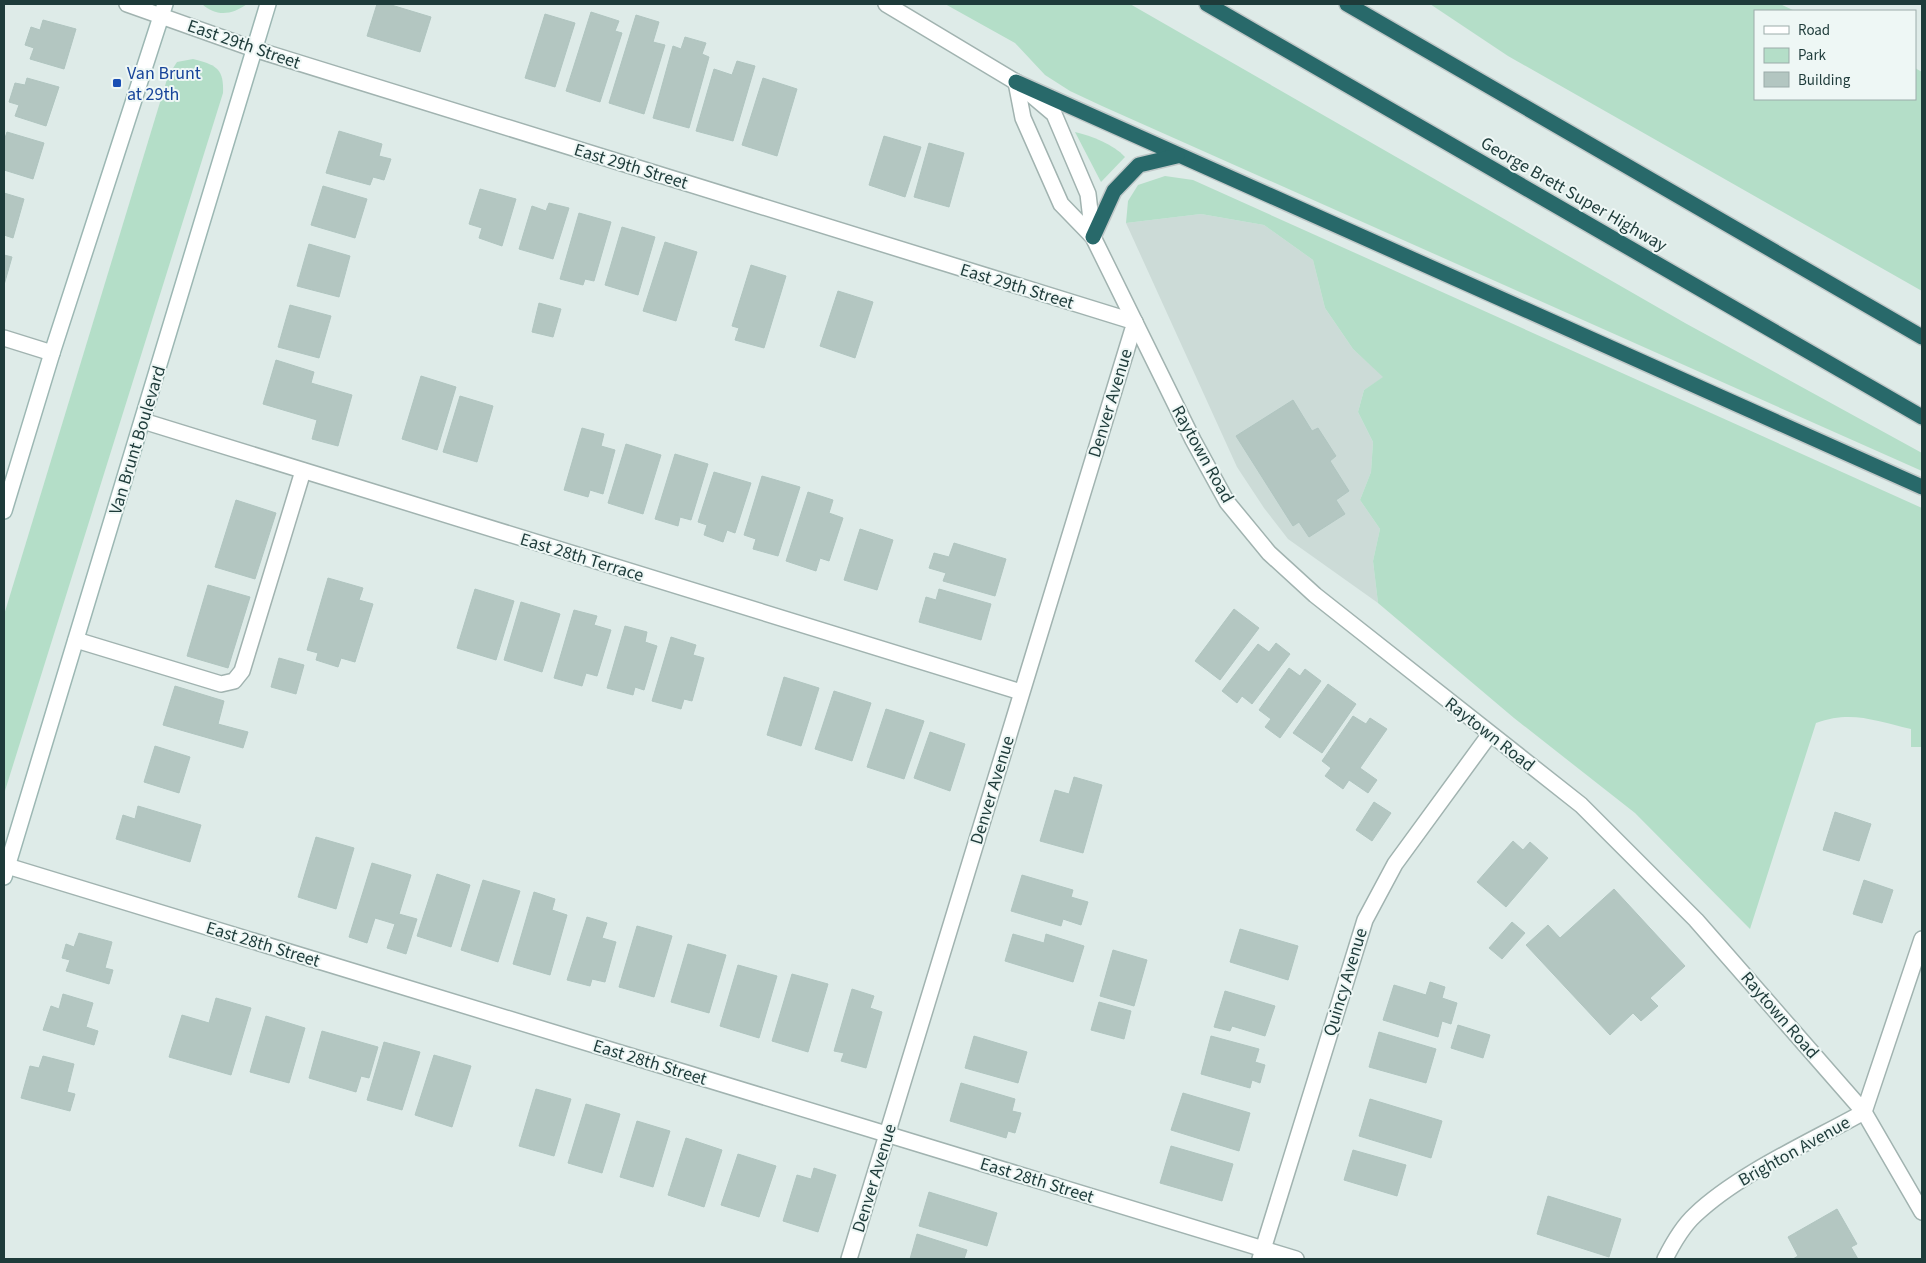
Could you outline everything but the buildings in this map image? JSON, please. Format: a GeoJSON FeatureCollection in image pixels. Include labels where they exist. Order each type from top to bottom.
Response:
{"type":"FeatureCollection","features":[{"type":"Feature","properties":{"kind":"highway","name":"George Brett Super Highway"},"geometry":{"type":"LineString","coordinates":[[1207,4],[1922,418]]}},
{"type":"Feature","properties":{"kind":"highway"},"geometry":{"type":"LineString","coordinates":[[1348,4],[1922,337]]}},
{"type":"Feature","properties":{"kind":"highway"},"geometry":{"type":"LineString","coordinates":[[1016,82],[1177,156],[1922,487]]}},
{"type":"Feature","properties":{"kind":"highway"},"geometry":{"type":"LineString","coordinates":[[1093,237],[1114,191],[1139,165],[1177,156]]}},
{"type":"Feature","properties":{"kind":"street","name":"East 29th Street"},"geometry":{"type":"LineString","coordinates":[[128,4],[163,9],[254,48],[1135,322]]}},
{"type":"Feature","properties":{"kind":"street","name":"Van Brunt Boulevard"},"geometry":{"type":"LineString","coordinates":[[5,869],[268,4]]}},
{"type":"Feature","properties":{"kind":"street","name":"Raytown Road"},"geometry":{"type":"LineString","coordinates":[[886,4],[1016,82],[1054,114],[1088,194],[1093,237]]}},
{"type":"Feature","properties":{"kind":"street"},"geometry":{"type":"LineString","coordinates":[[4,511],[52,353],[163,9]]}},
{"type":"Feature","properties":{"kind":"street","name":"Raytown Road"},"geometry":{"type":"LineString","coordinates":[[1016,82],[1023,118],[1061,204],[1093,237],[1193,440],[1227,502],[1269,553],[1315,595],[1581,805],[1696,920],[1864,1112],[1922,1212]]}},
{"type":"Feature","properties":{"kind":"street","name":"Denver Avenue"},"geometry":{"type":"LineString","coordinates":[[849,1259],[1135,322]]}},
{"type":"Feature","properties":{"kind":"street"},"geometry":{"type":"LineString","coordinates":[[4,338],[52,353]]}},
{"type":"Feature","properties":{"kind":"street","name":"East 28th Terrace"},"geometry":{"type":"LineString","coordinates":[[142,421],[1021,692]]}},
{"type":"Feature","properties":{"kind":"street"},"geometry":{"type":"LineString","coordinates":[[76,640],[221,684],[234,681],[242,671],[303,471]]}},
{"type":"Feature","properties":{"kind":"street","name":"Quincy Avenue"},"geometry":{"type":"LineString","coordinates":[[1262,1254],[1364,920],[1395,864],[1490,734]]}},
{"type":"Feature","properties":{"kind":"street","name":"East 28th Street"},"geometry":{"type":"LineString","coordinates":[[5,869],[888,1134],[1262,1254],[1296,1259]]}},
{"type":"Feature","properties":{"kind":"street","name":"Brighton Avenue"},"geometry":{"type":"LineString","coordinates":[[1665,1259],[1674,1241],[1694,1216],[1730,1187],[1864,1112],[1922,939]]}},
{"type":"Feature","properties":{"kind":"shaded area"},"geometry":{"type":"Polygon","coordinates":[[[1201,214],[1264,225],[1313,260],[1325,308],[1353,349],[1384,377],[1364,390],[1358,412],[1373,442],[1371,472],[1360,500],[1380,529],[1373,561],[1378,603],[1288,539],[1264,508],[1237,467],[1126,223],[1201,214]]]}},
{"type":"Feature","properties":{"kind":"green space"},"geometry":{"type":"Polygon","coordinates":[[[202,4],[247,4],[230,12],[218,13],[202,4]]]}},
{"type":"Feature","properties":{"kind":"green space"},"geometry":{"type":"Polygon","coordinates":[[[945,4],[1130,4],[1685,323],[1922,453],[1922,471],[1070,91],[1045,75],[1015,43],[945,4]]]}},
{"type":"Feature","properties":{"kind":"green space"},"geometry":{"type":"Polygon","coordinates":[[[1430,4],[1780,4],[1793,10],[1754,10],[1754,100],[1916,100],[1916,69],[1922,72],[1922,291],[1508,56],[1430,4]]]}},
{"type":"Feature","properties":{"kind":"green space"},"geometry":{"type":"Polygon","coordinates":[[[193,59],[208,63],[217,69],[222,78],[223,93],[4,794],[4,615],[168,76],[177,62],[193,59]]]}},
{"type":"Feature","properties":{"kind":"green space"},"geometry":{"type":"Polygon","coordinates":[[[1075,132],[1102,141],[1115,148],[1125,157],[1101,182],[1075,132]]]}},
{"type":"Feature","properties":{"kind":"green space"},"geometry":{"type":"Polygon","coordinates":[[[1165,176],[1193,180],[1922,508],[1922,747],[1911,747],[1911,729],[1875,720],[1841,717],[1816,723],[1750,929],[1635,813],[1514,718],[1378,603],[1373,561],[1380,529],[1360,500],[1371,472],[1373,442],[1358,412],[1364,390],[1383,377],[1353,349],[1325,308],[1313,260],[1264,225],[1201,214],[1126,223],[1128,201],[1138,185],[1165,176]]]}},
{"type":"Feature","properties":{"kind":"place","name":"Van Brunt at 29th"},"geometry":{"type":"Point","coordinates":[117,83]}}]}
